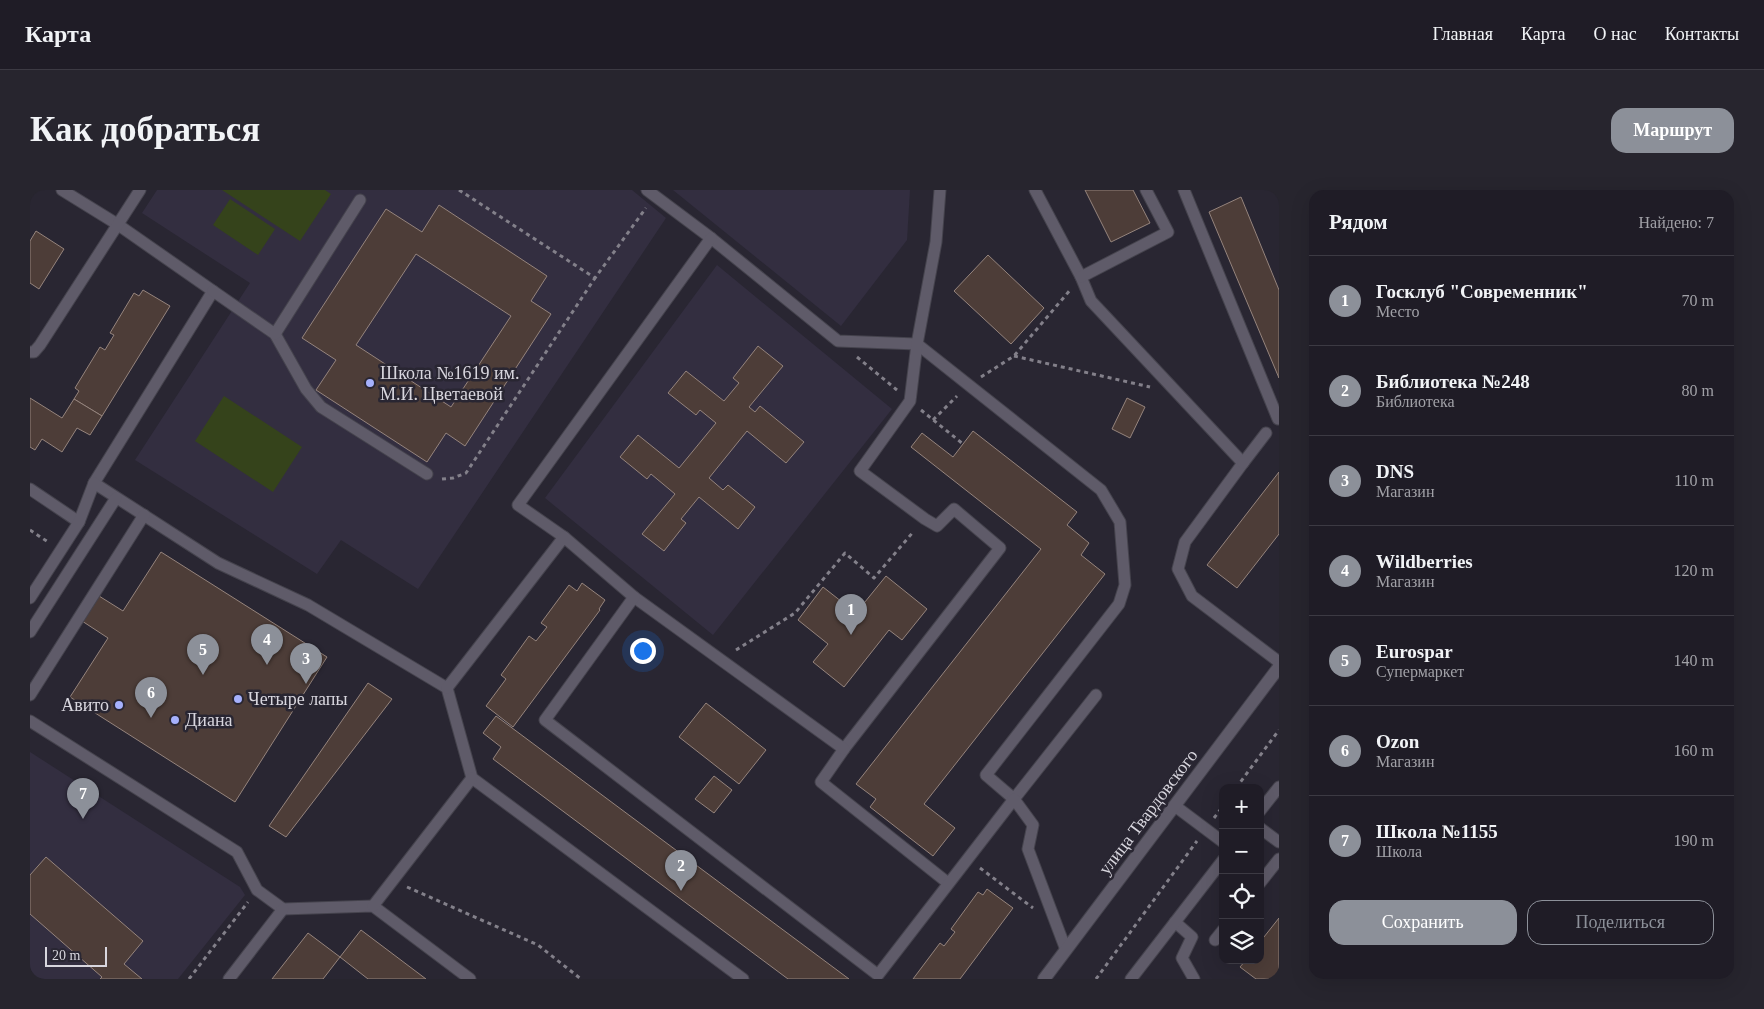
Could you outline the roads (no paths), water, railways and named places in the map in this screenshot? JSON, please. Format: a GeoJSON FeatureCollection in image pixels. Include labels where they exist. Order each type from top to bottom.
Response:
{"type":"FeatureCollection","features":[{"type":"Feature","properties":{"kind":"main road","name":"улица Твардовского"},"geometry":{"type":"LineString","coordinates":[[1044,979],[1279,667]]}},
{"type":"Feature","properties":{"kind":"lane"},"geometry":{"type":"LineString","coordinates":[[62,190],[117,224],[275,334],[306,389],[321,408],[427,474]]}},
{"type":"Feature","properties":{"kind":"lane"},"geometry":{"type":"LineString","coordinates":[[30,352],[34,352],[40,345],[140,190]]}},
{"type":"Feature","properties":{"kind":"lane"},"geometry":{"type":"LineString","coordinates":[[940,190],[936,242],[917,344],[910,402],[860,472],[924,519],[937,526],[954,509],[1000,548],[844,748],[821,782],[948,883]]}},
{"type":"Feature","properties":{"kind":"lane"},"geometry":{"type":"LineString","coordinates":[[1035,190],[1081,277],[1091,301],[1243,463]]}},
{"type":"Feature","properties":{"kind":"lane"},"geometry":{"type":"LineString","coordinates":[[1081,277],[1168,232],[1146,190]]}},
{"type":"Feature","properties":{"kind":"lane"},"geometry":{"type":"LineString","coordinates":[[1184,190],[1278,419]]}},
{"type":"Feature","properties":{"kind":"lane"},"geometry":{"type":"LineString","coordinates":[[651,193],[711,238],[838,341],[917,344],[1101,490],[1120,522],[1124,585],[1119,604],[986,776],[1014,799],[1033,825],[1028,848],[1066,950]]}},
{"type":"Feature","properties":{"kind":"lane"},"geometry":{"type":"LineString","coordinates":[[275,334],[360,200]]}},
{"type":"Feature","properties":{"kind":"lane"},"geometry":{"type":"LineString","coordinates":[[711,238],[518,505],[564,538],[634,597],[844,748]]}},
{"type":"Feature","properties":{"kind":"lane"},"geometry":{"type":"LineString","coordinates":[[30,598],[80,522],[94,483],[213,291]]}},
{"type":"Feature","properties":{"kind":"lane"},"geometry":{"type":"LineString","coordinates":[[1266,433],[1185,542],[1178,569],[1192,596],[1279,662]]}},
{"type":"Feature","properties":{"kind":"lane"},"geometry":{"type":"LineString","coordinates":[[94,483],[218,563],[308,605],[447,688],[472,778],[743,979]]}},
{"type":"Feature","properties":{"kind":"lane"},"geometry":{"type":"LineString","coordinates":[[30,489],[80,522]]}},
{"type":"Feature","properties":{"kind":"lane"},"geometry":{"type":"LineString","coordinates":[[30,632],[116,498]]}},
{"type":"Feature","properties":{"kind":"lane"},"geometry":{"type":"LineString","coordinates":[[30,694],[144,515]]}},
{"type":"Feature","properties":{"kind":"lane"},"geometry":{"type":"LineString","coordinates":[[447,688],[564,538]]}},
{"type":"Feature","properties":{"kind":"lane"},"geometry":{"type":"LineString","coordinates":[[634,597],[545,720],[878,975],[1096,694]]}},
{"type":"Feature","properties":{"kind":"lane"},"geometry":{"type":"LineString","coordinates":[[30,721],[237,852],[257,890],[283,909],[373,906],[470,979]]}},
{"type":"Feature","properties":{"kind":"lane"},"geometry":{"type":"LineString","coordinates":[[373,906],[472,778]]}},
{"type":"Feature","properties":{"kind":"lane"},"geometry":{"type":"LineString","coordinates":[[1264,807],[1279,787]]}},
{"type":"Feature","properties":{"kind":"lane"},"geometry":{"type":"LineString","coordinates":[[1175,806],[1219,839]]}},
{"type":"Feature","properties":{"kind":"lane"},"geometry":{"type":"LineString","coordinates":[[1261,829],[1279,842]]}},
{"type":"Feature","properties":{"kind":"lane"},"geometry":{"type":"LineString","coordinates":[[1264,878],[1279,859]]}},
{"type":"Feature","properties":{"kind":"lane"},"geometry":{"type":"LineString","coordinates":[[1131,979],[1219,865]]}},
{"type":"Feature","properties":{"kind":"lane"},"geometry":{"type":"LineString","coordinates":[[229,979],[283,909]]}},
{"type":"Feature","properties":{"kind":"lane"},"geometry":{"type":"LineString","coordinates":[[1175,922],[1192,937],[1182,958],[1194,979]]}},
{"type":"Feature","properties":{"kind":"lane"},"geometry":{"type":"LineString","coordinates":[[1215,940],[1219,935]]}},
{"type":"Feature","properties":{"kind":"place","name":"Школа №1619 им. М.И. Цветаевой"},"geometry":{"type":"Point","coordinates":[370,383]}},
{"type":"Feature","properties":{"kind":"place","name":"Госклуб \"Современник\""},"geometry":{"type":"Point","coordinates":[851,635]}},
{"type":"Feature","properties":{"kind":"place","name":"Wildberries"},"geometry":{"type":"Point","coordinates":[267,665]}},
{"type":"Feature","properties":{"kind":"place","name":"Eurospar"},"geometry":{"type":"Point","coordinates":[203,675]}},
{"type":"Feature","properties":{"kind":"place","name":"DNS"},"geometry":{"type":"Point","coordinates":[306,684]}},
{"type":"Feature","properties":{"kind":"place","name":"Четыре лапы"},"geometry":{"type":"Point","coordinates":[238,699]}},
{"type":"Feature","properties":{"kind":"place","name":"Авито"},"geometry":{"type":"Point","coordinates":[119,705]}},
{"type":"Feature","properties":{"kind":"place","name":"Ozon"},"geometry":{"type":"Point","coordinates":[151,718]}},
{"type":"Feature","properties":{"kind":"place","name":"Диана"},"geometry":{"type":"Point","coordinates":[175,720]}},
{"type":"Feature","properties":{"kind":"place","name":"Школа №1155"},"geometry":{"type":"Point","coordinates":[83,819]}},
{"type":"Feature","properties":{"kind":"place","name":"Библиотека №248"},"geometry":{"type":"Point","coordinates":[681,891]}}]}
